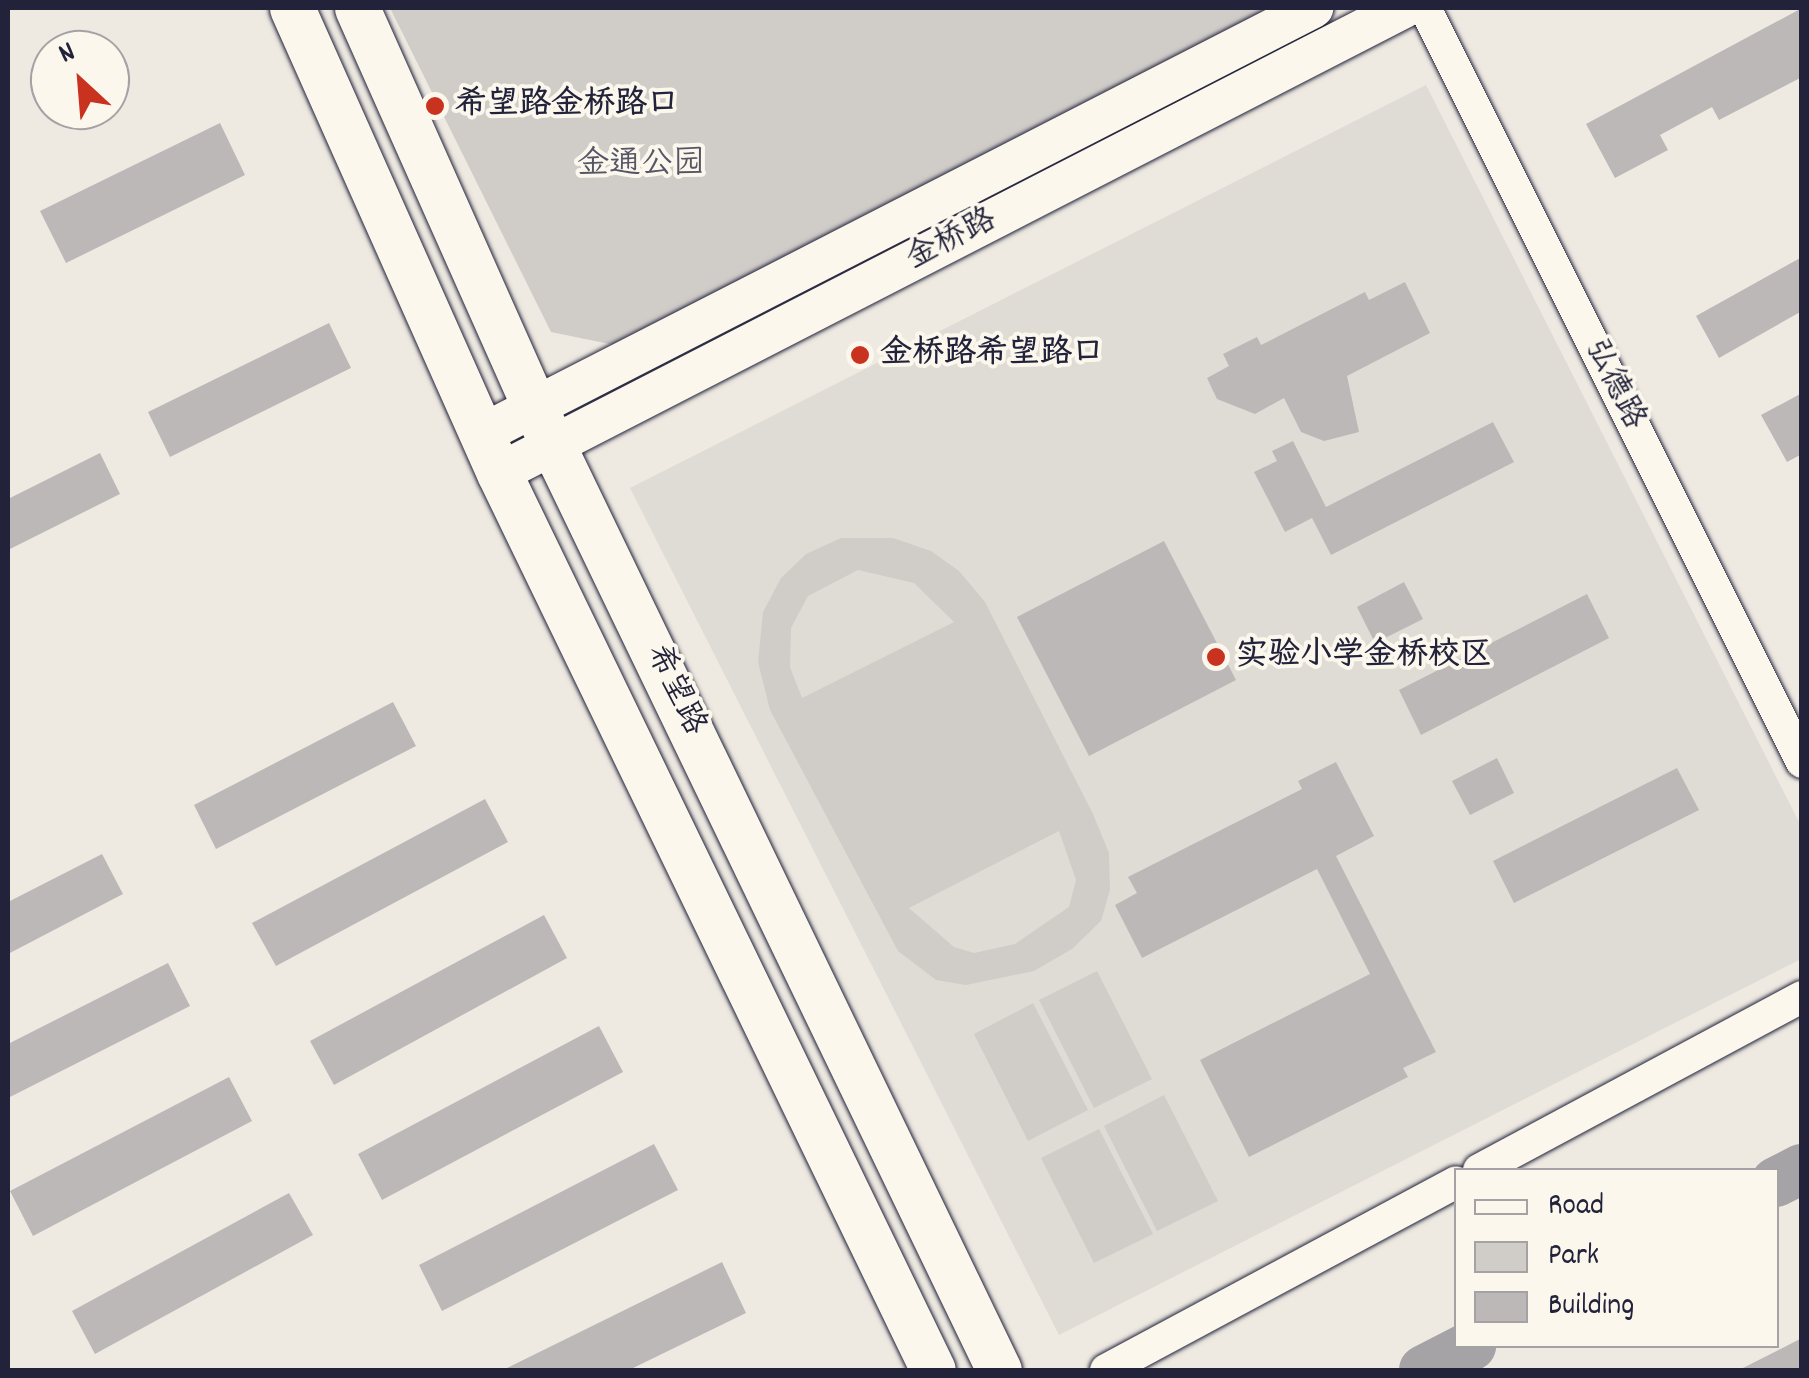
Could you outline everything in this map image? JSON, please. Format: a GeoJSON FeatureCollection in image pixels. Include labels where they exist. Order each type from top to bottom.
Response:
{"type":"FeatureCollection","features":[{"type":"Feature","properties":{"kind":"main road","name":"希望路"},"geometry":{"type":"LineString","coordinates":[[292,8],[491,453],[933,1370]]}},
{"type":"Feature","properties":{"kind":"main road","name":"希望路"},"geometry":{"type":"LineString","coordinates":[[357,8],[534,406],[999,1370]]}},
{"type":"Feature","properties":{"kind":"street","name":"金桥路"},"geometry":{"type":"LineString","coordinates":[[491,453],[534,406],[1312,8]]}},
{"type":"Feature","properties":{"kind":"street","name":"金桥路"},"geometry":{"type":"LineString","coordinates":[[491,453],[556,445],[1404,8]]}},
{"type":"Feature","properties":{"kind":"street","name":"弘德路"},"geometry":{"type":"LineString","coordinates":[[1425,8],[1802,762]]}},
{"type":"Feature","properties":{"kind":"street"},"geometry":{"type":"LineString","coordinates":[[1483,1168],[1802,998]]}},
{"type":"Feature","properties":{"kind":"street"},"geometry":{"type":"LineString","coordinates":[[1106,1370],[1454,1183]]}},
{"type":"Feature","properties":{"kind":"shaded area","name":"实验小学金桥校区"},"geometry":{"type":"Polygon","coordinates":[[[1426,85],[1801,826],[1801,959],[1059,1335],[630,488],[1426,85]]]}},
{"type":"Feature","properties":{"kind":"green space","name":"金通公园"},"geometry":{"type":"Polygon","coordinates":[[[390,8],[1289,8],[629,348],[551,332],[390,8]]]}},
{"type":"Feature","properties":{"kind":"green space"},"geometry":{"type":"Polygon","coordinates":[[[841,538],[893,538],[931,551],[959,571],[985,602],[1109,853],[1110,890],[1101,921],[1072,949],[1034,971],[966,985],[936,980],[898,951],[770,710],[758,662],[763,612],[781,578],[806,554],[841,538]],[[858,570],[808,596],[791,628],[790,667],[802,698],[954,622],[914,583],[858,570]],[[1059,831],[909,908],[954,947],[974,953],[1015,944],[1069,907],[1076,880],[1059,831]]]}},
{"type":"Feature","properties":{"kind":"green space"},"geometry":{"type":"Polygon","coordinates":[[[1097,971],[1152,1079],[1094,1108],[1039,1000],[1097,971]]]}},
{"type":"Feature","properties":{"kind":"green space"},"geometry":{"type":"Polygon","coordinates":[[[1033,1003],[1088,1110],[1028,1141],[974,1034],[1033,1003]]]}},
{"type":"Feature","properties":{"kind":"green space"},"geometry":{"type":"Polygon","coordinates":[[[1164,1095],[1218,1201],[1157,1231],[1104,1126],[1164,1095]]]}},
{"type":"Feature","properties":{"kind":"green space"},"geometry":{"type":"Polygon","coordinates":[[[1099,1129],[1153,1234],[1094,1263],[1041,1158],[1099,1129]]]}},
{"type":"Feature","properties":{"kind":"building"},"geometry":{"type":"Polygon","coordinates":[[[1802,8],[1802,77],[1719,120],[1712,107],[1660,135],[1668,150],[1615,178],[1586,124],[1802,8]]]}},
{"type":"Feature","properties":{"kind":"building"},"geometry":{"type":"Polygon","coordinates":[[[220,123],[245,175],[66,263],[40,211],[220,123]]]}},
{"type":"Feature","properties":{"kind":"building"},"geometry":{"type":"Polygon","coordinates":[[[1802,257],[1802,311],[1719,358],[1696,316],[1802,257]]]}},
{"type":"Feature","properties":{"kind":"building"},"geometry":{"type":"Polygon","coordinates":[[[1405,282],[1430,333],[1347,376],[1359,432],[1324,441],[1301,432],[1284,398],[1255,414],[1217,399],[1207,378],[1229,366],[1223,354],[1257,337],[1261,345],[1365,292],[1369,300],[1405,282]]]}},
{"type":"Feature","properties":{"kind":"building"},"geometry":{"type":"Polygon","coordinates":[[[329,323],[351,368],[170,457],[148,412],[329,323]]]}},
{"type":"Feature","properties":{"kind":"building"},"geometry":{"type":"Polygon","coordinates":[[[1802,393],[1802,454],[1787,462],[1761,415],[1802,393]]]}},
{"type":"Feature","properties":{"kind":"building"},"geometry":{"type":"Polygon","coordinates":[[[1493,422],[1514,462],[1331,555],[1312,518],[1285,532],[1254,472],[1277,461],[1272,451],[1293,441],[1326,507],[1493,422]]]}},
{"type":"Feature","properties":{"kind":"building"},"geometry":{"type":"Polygon","coordinates":[[[100,453],[120,494],[8,550],[8,499],[100,453]]]}},
{"type":"Feature","properties":{"kind":"building"},"geometry":{"type":"Polygon","coordinates":[[[1164,541],[1236,680],[1089,756],[1017,617],[1164,541]]]}},
{"type":"Feature","properties":{"kind":"building"},"geometry":{"type":"Polygon","coordinates":[[[1404,582],[1423,619],[1375,643],[1357,607],[1404,582]]]}},
{"type":"Feature","properties":{"kind":"building"},"geometry":{"type":"Polygon","coordinates":[[[1587,594],[1609,638],[1421,735],[1399,690],[1587,594]]]}},
{"type":"Feature","properties":{"kind":"building"},"geometry":{"type":"Polygon","coordinates":[[[393,702],[416,746],[216,849],[194,805],[393,702]]]}},
{"type":"Feature","properties":{"kind":"building"},"geometry":{"type":"Polygon","coordinates":[[[1497,758],[1514,793],[1470,815],[1452,781],[1497,758]]]}},
{"type":"Feature","properties":{"kind":"building"},"geometry":{"type":"Polygon","coordinates":[[[1336,762],[1374,836],[1336,856],[1436,1052],[1403,1068],[1408,1077],[1249,1157],[1200,1060],[1370,974],[1317,869],[1142,958],[1115,905],[1137,893],[1128,877],[1302,789],[1298,781],[1336,762]]]}},
{"type":"Feature","properties":{"kind":"building"},"geometry":{"type":"Polygon","coordinates":[[[1677,768],[1699,810],[1514,903],[1493,861],[1677,768]]]}},
{"type":"Feature","properties":{"kind":"building"},"geometry":{"type":"Polygon","coordinates":[[[485,799],[508,842],[276,966],[252,923],[485,799]]]}},
{"type":"Feature","properties":{"kind":"building"},"geometry":{"type":"Polygon","coordinates":[[[102,854],[123,894],[8,954],[8,902],[102,854]]]}},
{"type":"Feature","properties":{"kind":"building"},"geometry":{"type":"Polygon","coordinates":[[[544,915],[567,958],[334,1085],[310,1041],[544,915]]]}},
{"type":"Feature","properties":{"kind":"building"},"geometry":{"type":"Polygon","coordinates":[[[168,963],[190,1006],[8,1098],[8,1044],[168,963]]]}},
{"type":"Feature","properties":{"kind":"building"},"geometry":{"type":"Polygon","coordinates":[[[599,1026],[623,1072],[382,1200],[358,1154],[599,1026]]]}},
{"type":"Feature","properties":{"kind":"building"},"geometry":{"type":"Polygon","coordinates":[[[229,1077],[252,1121],[33,1236],[10,1191],[229,1077]]]}},
{"type":"Feature","properties":{"kind":"building"},"geometry":{"type":"Polygon","coordinates":[[[654,1144],[678,1190],[442,1311],[419,1265],[654,1144]]]}},
{"type":"Feature","properties":{"kind":"building"},"geometry":{"type":"Polygon","coordinates":[[[289,1193],[313,1235],[95,1354],[72,1311],[289,1193]]]}},
{"type":"Feature","properties":{"kind":"building"},"geometry":{"type":"Polygon","coordinates":[[[722,1262],[746,1313],[629,1370],[503,1370],[722,1262]]]}},
{"type":"Feature","properties":{"kind":"building"},"geometry":{"type":"Polygon","coordinates":[[[1802,1338],[1802,1370],[1739,1370],[1802,1338]]]}},
{"type":"Feature","properties":{"kind":"waterway"},"geometry":{"type":"LineString","coordinates":[[1779,1180],[1802,1169]]}},
{"type":"Feature","properties":{"kind":"waterway"},"geometry":{"type":"LineString","coordinates":[[1424,1370],[1467,1348]]}},
{"type":"Feature","properties":{"kind":"place","name":"希望路金桥路口"},"geometry":{"type":"Point","coordinates":[435,106]}},
{"type":"Feature","properties":{"kind":"place","name":"金桥路希望路口"},"geometry":{"type":"Point","coordinates":[860,355]}},
{"type":"Feature","properties":{"kind":"place","name":"实验小学金桥校区"},"geometry":{"type":"Point","coordinates":[1216,657]}}]}
